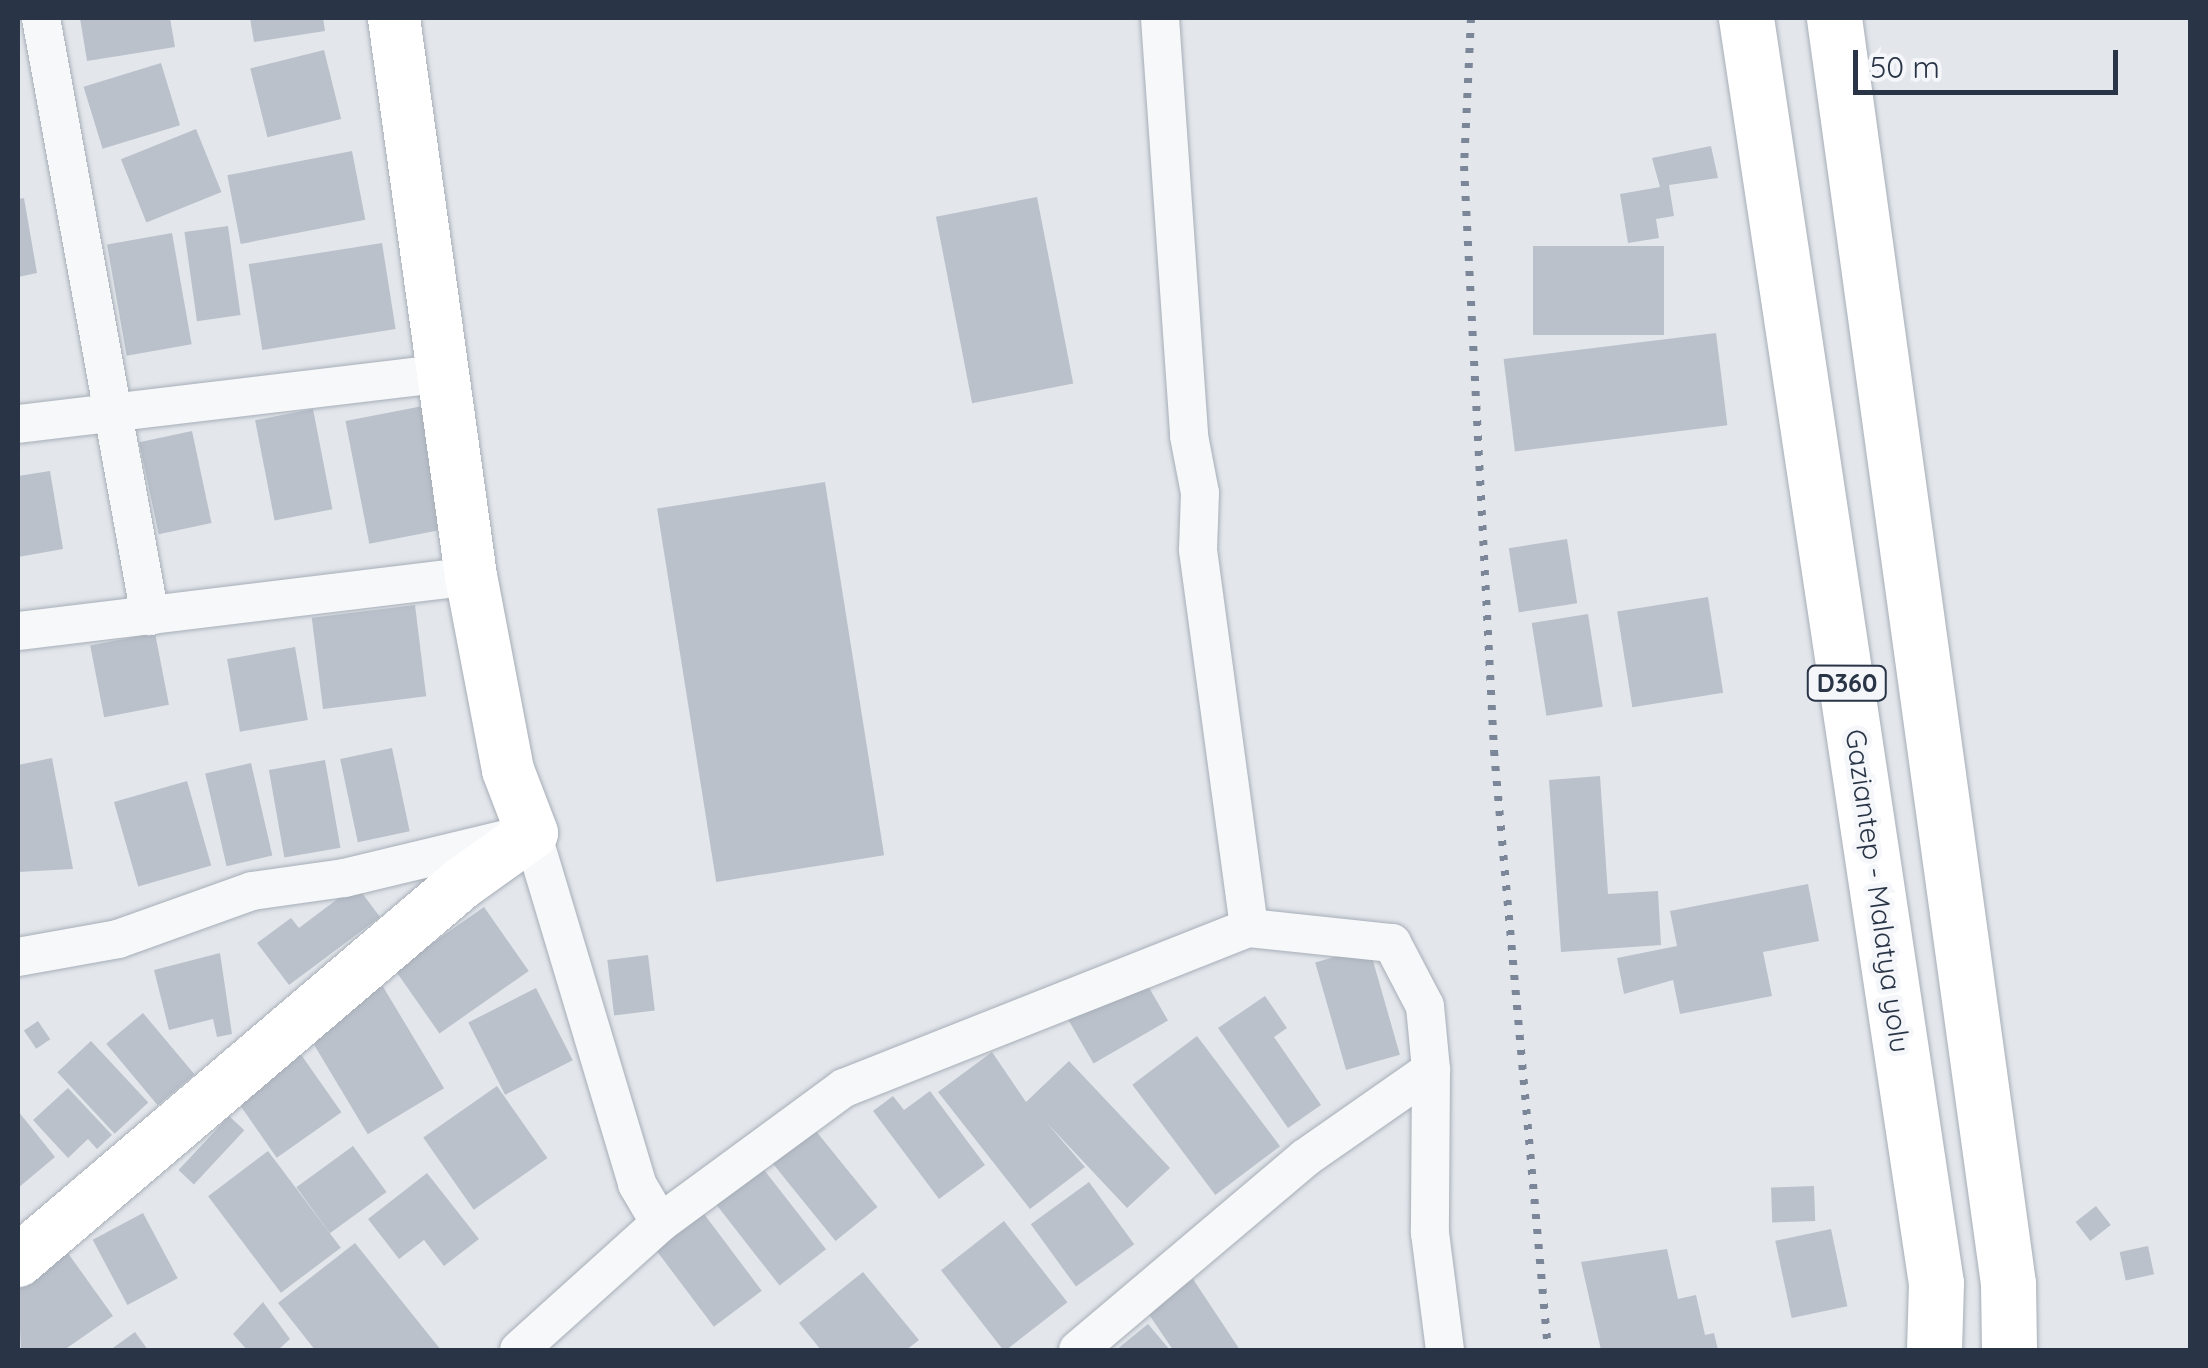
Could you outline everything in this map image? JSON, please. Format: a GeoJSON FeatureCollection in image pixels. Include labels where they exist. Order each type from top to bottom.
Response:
{"type":"FeatureCollection","features":[{"type":"Feature","properties":{"kind":"highway","name":"Gaziantep - Malatya yolu"},"geometry":{"type":"LineString","coordinates":[[1746,18],[1933,1263],[1934,1350]]}},
{"type":"Feature","properties":{"kind":"highway","name":"D360"},"geometry":{"type":"LineString","coordinates":[[1834,18],[2008,1284],[2009,1350]]}},
{"type":"Feature","properties":{"kind":"street"},"geometry":{"type":"LineString","coordinates":[[41,18],[150,616]]}},
{"type":"Feature","properties":{"kind":"street"},"geometry":{"type":"LineString","coordinates":[[394,18],[471,576],[508,770],[532,832],[637,1184],[660,1223]]}},
{"type":"Feature","properties":{"kind":"street"},"geometry":{"type":"LineString","coordinates":[[1160,18],[1189,436],[1200,493],[1198,550],[1249,928]]}},
{"type":"Feature","properties":{"kind":"street"},"geometry":{"type":"LineString","coordinates":[[18,424],[445,373]]}},
{"type":"Feature","properties":{"kind":"street"},"geometry":{"type":"LineString","coordinates":[[18,631],[471,576]]}},
{"type":"Feature","properties":{"kind":"street"},"geometry":{"type":"LineString","coordinates":[[18,956],[118,939],[252,891],[344,878],[532,832]]}},
{"type":"Feature","properties":{"kind":"street"},"geometry":{"type":"LineString","coordinates":[[18,1261],[462,884],[532,832]]}},
{"type":"Feature","properties":{"kind":"street"},"geometry":{"type":"LineString","coordinates":[[520,1350],[660,1223],[844,1088],[1249,928],[1392,943],[1425,1006],[1431,1070],[1430,1233],[1445,1350]]}},
{"type":"Feature","properties":{"kind":"street"},"geometry":{"type":"LineString","coordinates":[[1078,1350],[1305,1158],[1431,1070]]}},
{"type":"Feature","properties":{"kind":"building"},"geometry":{"type":"Polygon","coordinates":[[[80,18],[170,18],[175,47],[87,61],[80,18]]]}},
{"type":"Feature","properties":{"kind":"building"},"geometry":{"type":"Polygon","coordinates":[[[250,18],[323,18],[325,31],[254,42],[250,18]]]}},
{"type":"Feature","properties":{"kind":"building"},"geometry":{"type":"Polygon","coordinates":[[[324,50],[341,119],[267,137],[250,68],[324,50]]]}},
{"type":"Feature","properties":{"kind":"building"},"geometry":{"type":"Polygon","coordinates":[[[161,63],[180,125],[103,149],[84,87],[161,63]]]}},
{"type":"Feature","properties":{"kind":"building"},"geometry":{"type":"Polygon","coordinates":[[[196,129],[221,192],[146,222],[121,159],[196,129]]]}},
{"type":"Feature","properties":{"kind":"building"},"geometry":{"type":"Polygon","coordinates":[[[1711,146],[1718,178],[1669,185],[1674,216],[1656,219],[1659,238],[1628,243],[1620,194],[1660,187],[1652,158],[1711,146]]]}},
{"type":"Feature","properties":{"kind":"building"},"geometry":{"type":"Polygon","coordinates":[[[352,151],[365,220],[241,244],[227,175],[352,151]]]}},
{"type":"Feature","properties":{"kind":"building"},"geometry":{"type":"Polygon","coordinates":[[[1037,197],[1073,384],[972,403],[936,217],[1037,197]]]}},
{"type":"Feature","properties":{"kind":"building"},"geometry":{"type":"Polygon","coordinates":[[[24,198],[37,273],[18,277],[18,199],[24,198]]]}},
{"type":"Feature","properties":{"kind":"building"},"geometry":{"type":"Polygon","coordinates":[[[228,226],[241,315],[197,321],[184,232],[228,226]]]}},
{"type":"Feature","properties":{"kind":"building"},"geometry":{"type":"Polygon","coordinates":[[[172,233],[192,344],[127,356],[107,244],[172,233]]]}},
{"type":"Feature","properties":{"kind":"building"},"geometry":{"type":"Polygon","coordinates":[[[382,243],[396,329],[262,350],[249,264],[382,243]]]}},
{"type":"Feature","properties":{"kind":"building"},"geometry":{"type":"Polygon","coordinates":[[[1533,246],[1664,246],[1664,335],[1533,335],[1533,246]]]}},
{"type":"Feature","properties":{"kind":"building"},"geometry":{"type":"Polygon","coordinates":[[[1716,333],[1727,425],[1515,451],[1504,359],[1716,333]]]}},
{"type":"Feature","properties":{"kind":"building"},"geometry":{"type":"Polygon","coordinates":[[[423,406],[447,529],[369,544],[345,421],[423,406]]]}},
{"type":"Feature","properties":{"kind":"building"},"geometry":{"type":"Polygon","coordinates":[[[313,409],[332,509],[275,520],[255,420],[313,409]]]}},
{"type":"Feature","properties":{"kind":"building"},"geometry":{"type":"Polygon","coordinates":[[[192,431],[212,523],[159,534],[139,442],[192,431]]]}},
{"type":"Feature","properties":{"kind":"building"},"geometry":{"type":"Polygon","coordinates":[[[50,471],[63,549],[18,557],[18,476],[50,471]]]}},
{"type":"Feature","properties":{"kind":"building"},"geometry":{"type":"Polygon","coordinates":[[[825,482],[884,855],[716,882],[657,509],[825,482]]]}},
{"type":"Feature","properties":{"kind":"building"},"geometry":{"type":"Polygon","coordinates":[[[1567,539],[1577,603],[1519,612],[1509,548],[1567,539]]]}},
{"type":"Feature","properties":{"kind":"building"},"geometry":{"type":"Polygon","coordinates":[[[1708,597],[1723,693],[1632,707],[1617,611],[1708,597]]]}},
{"type":"Feature","properties":{"kind":"building"},"geometry":{"type":"Polygon","coordinates":[[[415,605],[426,696],[323,709],[312,618],[415,605]]]}},
{"type":"Feature","properties":{"kind":"building"},"geometry":{"type":"Polygon","coordinates":[[[1588,614],[1603,707],[1546,716],[1532,623],[1588,614]]]}},
{"type":"Feature","properties":{"kind":"building"},"geometry":{"type":"Polygon","coordinates":[[[155,633],[169,705],[104,717],[90,646],[155,633]]]}},
{"type":"Feature","properties":{"kind":"building"},"geometry":{"type":"Polygon","coordinates":[[[295,647],[308,720],[240,732],[227,659],[295,647]]]}},
{"type":"Feature","properties":{"kind":"building"},"geometry":{"type":"Polygon","coordinates":[[[392,748],[410,831],[358,842],[340,759],[392,748]]]}},
{"type":"Feature","properties":{"kind":"building"},"geometry":{"type":"Polygon","coordinates":[[[52,758],[73,869],[18,872],[18,765],[52,758]]]}},
{"type":"Feature","properties":{"kind":"building"},"geometry":{"type":"Polygon","coordinates":[[[325,760],[340,848],[284,858],[269,770],[325,760]]]}},
{"type":"Feature","properties":{"kind":"building"},"geometry":{"type":"Polygon","coordinates":[[[251,763],[272,856],[227,866],[205,774],[251,763]]]}},
{"type":"Feature","properties":{"kind":"building"},"geometry":{"type":"Polygon","coordinates":[[[1600,776],[1608,894],[1658,891],[1661,945],[1561,952],[1549,780],[1600,776]]]}},
{"type":"Feature","properties":{"kind":"building"},"geometry":{"type":"Polygon","coordinates":[[[187,781],[211,866],[138,887],[114,802],[187,781]]]}},
{"type":"Feature","properties":{"kind":"building"},"geometry":{"type":"Polygon","coordinates":[[[1808,884],[1819,941],[1763,952],[1772,996],[1680,1014],[1673,980],[1624,994],[1617,958],[1677,946],[1670,911],[1808,884]]]}},
{"type":"Feature","properties":{"kind":"building"},"geometry":{"type":"Polygon","coordinates":[[[356,885],[380,917],[289,985],[257,943],[291,918],[299,928],[356,885]]]}},
{"type":"Feature","properties":{"kind":"building"},"geometry":{"type":"Polygon","coordinates":[[[484,907],[529,971],[439,1033],[395,970],[484,907]]]}},
{"type":"Feature","properties":{"kind":"building"},"geometry":{"type":"Polygon","coordinates":[[[1369,947],[1400,1055],[1346,1070],[1315,962],[1369,947]]]}},
{"type":"Feature","properties":{"kind":"building"},"geometry":{"type":"Polygon","coordinates":[[[220,953],[232,1034],[217,1037],[213,1019],[169,1030],[154,970],[220,953]]]}},
{"type":"Feature","properties":{"kind":"building"},"geometry":{"type":"Polygon","coordinates":[[[648,955],[655,1011],[614,1016],[607,960],[648,955]]]}},
{"type":"Feature","properties":{"kind":"building"},"geometry":{"type":"Polygon","coordinates":[[[373,970],[444,1088],[368,1134],[297,1016],[373,970]]]}},
{"type":"Feature","properties":{"kind":"building"},"geometry":{"type":"Polygon","coordinates":[[[1140,972],[1168,1020],[1094,1063],[1066,1015],[1140,972]]]}},
{"type":"Feature","properties":{"kind":"building"},"geometry":{"type":"Polygon","coordinates":[[[536,988],[573,1060],[505,1095],[468,1023],[536,988]]]}},
{"type":"Feature","properties":{"kind":"building"},"geometry":{"type":"Polygon","coordinates":[[[1265,996],[1287,1028],[1274,1037],[1321,1105],[1288,1128],[1218,1028],[1265,996]]]}},
{"type":"Feature","properties":{"kind":"building"},"geometry":{"type":"Polygon","coordinates":[[[143,1013],[194,1074],[158,1105],[106,1044],[143,1013]]]}},
{"type":"Feature","properties":{"kind":"building"},"geometry":{"type":"Polygon","coordinates":[[[38,1021],[50,1039],[36,1049],[24,1031],[38,1021]]]}},
{"type":"Feature","properties":{"kind":"building"},"geometry":{"type":"Polygon","coordinates":[[[1197,1036],[1280,1146],[1215,1195],[1132,1085],[1197,1036]]]}},
{"type":"Feature","properties":{"kind":"building"},"geometry":{"type":"Polygon","coordinates":[[[91,1041],[148,1102],[115,1134],[57,1072],[91,1041]]]}},
{"type":"Feature","properties":{"kind":"building"},"geometry":{"type":"Polygon","coordinates":[[[295,1046],[341,1112],[277,1158],[230,1091],[295,1046]]]}},
{"type":"Feature","properties":{"kind":"building"},"geometry":{"type":"Polygon","coordinates":[[[992,1052],[1026,1102],[1069,1061],[1170,1168],[1127,1208],[1046,1122],[1085,1167],[1030,1209],[938,1092],[992,1052]]]}},
{"type":"Feature","properties":{"kind":"building"},"geometry":{"type":"Polygon","coordinates":[[[497,1086],[547,1158],[474,1210],[423,1138],[497,1086]]]}},
{"type":"Feature","properties":{"kind":"building"},"geometry":{"type":"Polygon","coordinates":[[[68,1088],[112,1135],[97,1149],[88,1139],[68,1158],[33,1120],[68,1088]]]}},
{"type":"Feature","properties":{"kind":"building"},"geometry":{"type":"Polygon","coordinates":[[[930,1091],[985,1165],[939,1199],[873,1111],[893,1096],[904,1110],[930,1091]]]}},
{"type":"Feature","properties":{"kind":"building"},"geometry":{"type":"Polygon","coordinates":[[[18,1111],[55,1157],[18,1188],[18,1111]]]}},
{"type":"Feature","properties":{"kind":"building"},"geometry":{"type":"Polygon","coordinates":[[[229,1116],[244,1130],[194,1184],[179,1170],[229,1116]]]}},
{"type":"Feature","properties":{"kind":"building"},"geometry":{"type":"Polygon","coordinates":[[[807,1120],[877,1207],[836,1241],[765,1154],[807,1120]]]}},
{"type":"Feature","properties":{"kind":"building"},"geometry":{"type":"Polygon","coordinates":[[[353,1146],[387,1192],[330,1233],[296,1187],[353,1146]]]}},
{"type":"Feature","properties":{"kind":"building"},"geometry":{"type":"Polygon","coordinates":[[[268,1151],[341,1248],[281,1293],[208,1196],[268,1151]]]}},
{"type":"Feature","properties":{"kind":"building"},"geometry":{"type":"Polygon","coordinates":[[[754,1157],[826,1249],[780,1286],[708,1193],[754,1157]]]}},
{"type":"Feature","properties":{"kind":"building"},"geometry":{"type":"Polygon","coordinates":[[[427,1173],[479,1239],[444,1266],[424,1240],[399,1259],[368,1219],[427,1173]]]}},
{"type":"Feature","properties":{"kind":"building"},"geometry":{"type":"Polygon","coordinates":[[[1089,1182],[1134,1244],[1076,1287],[1031,1224],[1089,1182]]]}},
{"type":"Feature","properties":{"kind":"building"},"geometry":{"type":"Polygon","coordinates":[[[1814,1186],[1815,1221],[1772,1222],[1771,1188],[1814,1186]]]}},
{"type":"Feature","properties":{"kind":"building"},"geometry":{"type":"Polygon","coordinates":[[[2096,1206],[2111,1225],[2090,1241],[2076,1222],[2096,1206]]]}},
{"type":"Feature","properties":{"kind":"building"},"geometry":{"type":"Polygon","coordinates":[[[143,1213],[178,1278],[127,1305],[93,1240],[143,1213]]]}},
{"type":"Feature","properties":{"kind":"building"},"geometry":{"type":"Polygon","coordinates":[[[704,1214],[762,1291],[714,1327],[656,1250],[704,1214]]]}},
{"type":"Feature","properties":{"kind":"building"},"geometry":{"type":"Polygon","coordinates":[[[1004,1221],[1067,1302],[1003,1350],[941,1270],[1004,1221]]]}},
{"type":"Feature","properties":{"kind":"building"},"geometry":{"type":"Polygon","coordinates":[[[1831,1229],[1847,1306],[1792,1318],[1775,1241],[1831,1229]]]}},
{"type":"Feature","properties":{"kind":"building"},"geometry":{"type":"Polygon","coordinates":[[[355,1243],[441,1350],[315,1350],[278,1303],[355,1243]]]}},
{"type":"Feature","properties":{"kind":"building"},"geometry":{"type":"Polygon","coordinates":[[[2148,1246],[2154,1274],[2126,1280],[2120,1252],[2148,1246]]]}},
{"type":"Feature","properties":{"kind":"building"},"geometry":{"type":"Polygon","coordinates":[[[65,1249],[113,1316],[64,1350],[21,1350],[18,1283],[65,1249]]]}},
{"type":"Feature","properties":{"kind":"building"},"geometry":{"type":"Polygon","coordinates":[[[1667,1249],[1678,1299],[1696,1295],[1705,1335],[1714,1333],[1718,1350],[1601,1350],[1581,1262],[1667,1249]]]}},
{"type":"Feature","properties":{"kind":"building"},"geometry":{"type":"Polygon","coordinates":[[[863,1272],[919,1340],[906,1350],[821,1350],[799,1323],[863,1272]]]}},
{"type":"Feature","properties":{"kind":"building"},"geometry":{"type":"Polygon","coordinates":[[[1193,1279],[1240,1350],[1173,1350],[1146,1310],[1193,1279]]]}},
{"type":"Feature","properties":{"kind":"building"},"geometry":{"type":"Polygon","coordinates":[[[263,1302],[290,1339],[278,1350],[247,1350],[233,1334],[263,1302]]]}},
{"type":"Feature","properties":{"kind":"building"},"geometry":{"type":"Polygon","coordinates":[[[1148,1324],[1170,1350],[1116,1350],[1148,1324]]]}},
{"type":"Feature","properties":{"kind":"building"},"geometry":{"type":"Polygon","coordinates":[[[135,1332],[148,1350],[110,1350],[135,1332]]]}},
{"type":"Feature","properties":{"kind":"railway"},"geometry":{"type":"LineString","coordinates":[[1471,18],[1464,166],[1494,751],[1548,1350]]}}]}
